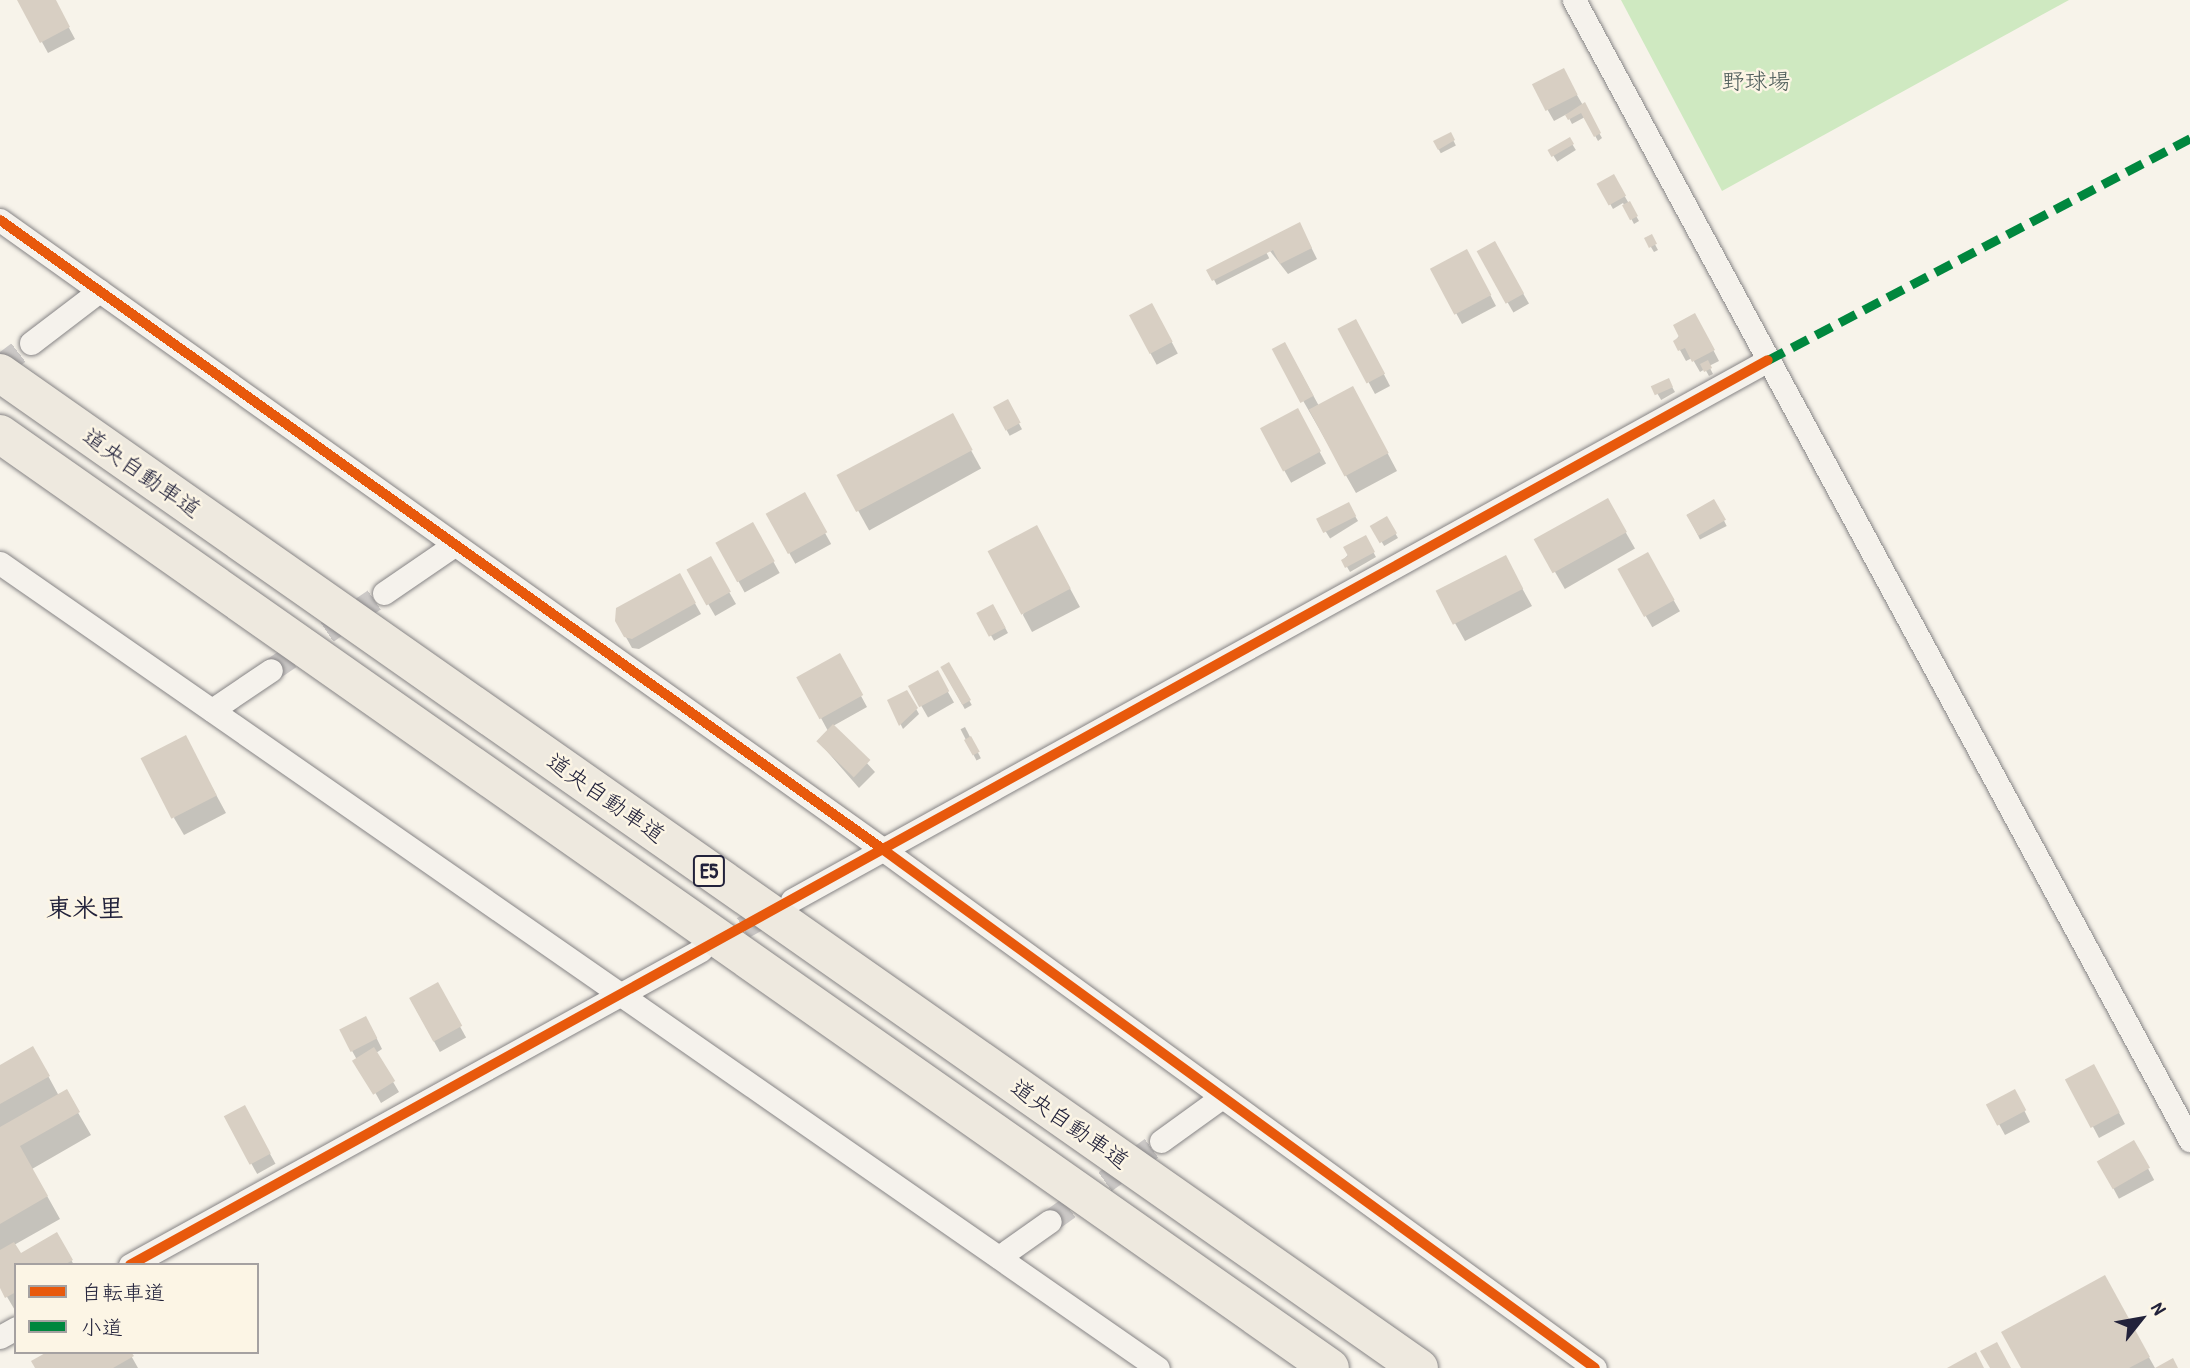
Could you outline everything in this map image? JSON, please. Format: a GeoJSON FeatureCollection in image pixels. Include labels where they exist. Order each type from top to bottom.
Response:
{"type":"FeatureCollection","features":[{"type":"Feature","properties":{"kind":"highway","name":"道央自動車道"},"geometry":{"type":"LineString","coordinates":[[0,373],[1419,1368]]}},
{"type":"Feature","properties":{"kind":"highway","name":"E5"},"geometry":{"type":"LineString","coordinates":[[0,434],[1330,1368]]}},
{"type":"Feature","properties":{"kind":"street"},"geometry":{"type":"LineString","coordinates":[[1574,0],[2190,1140]]}},
{"type":"Feature","properties":{"kind":"street"},"geometry":{"type":"LineString","coordinates":[[0,220],[881,848],[1595,1368]]}},
{"type":"Feature","properties":{"kind":"street"},"geometry":{"type":"LineString","coordinates":[[31,343],[99,291]]}},
{"type":"Feature","properties":{"kind":"street"},"geometry":{"type":"LineString","coordinates":[[792,900],[881,848],[1768,360]]}},
{"type":"Feature","properties":{"kind":"street"},"geometry":{"type":"LineString","coordinates":[[384,593],[454,545]]}},
{"type":"Feature","properties":{"kind":"street"},"geometry":{"type":"LineString","coordinates":[[0,563],[1158,1368]]}},
{"type":"Feature","properties":{"kind":"street"},"geometry":{"type":"LineString","coordinates":[[212,710],[271,670]]}},
{"type":"Feature","properties":{"kind":"street"},"geometry":{"type":"LineString","coordinates":[[134,1263],[701,950]]}},
{"type":"Feature","properties":{"kind":"street"},"geometry":{"type":"LineString","coordinates":[[1161,1141],[1222,1097]]}},
{"type":"Feature","properties":{"kind":"street"},"geometry":{"type":"LineString","coordinates":[[999,1257],[1050,1221]]}},
{"type":"Feature","properties":{"kind":"green space","name":"野球場"},"geometry":{"type":"Polygon","coordinates":[[[1621,0],[2069,0],[1722,191],[1621,0]]]}},
{"type":"Feature","properties":{"kind":"building"},"geometry":{"type":"Polygon","coordinates":[[[17,0],[56,0],[70,27],[40,43],[17,0]]]}},
{"type":"Feature","properties":{"kind":"building"},"geometry":{"type":"Polygon","coordinates":[[[1564,68],[1578,95],[1546,111],[1532,84],[1564,68]]]}},
{"type":"Feature","properties":{"kind":"building"},"geometry":{"type":"Polygon","coordinates":[[[1585,102],[1601,133],[1594,137],[1581,113],[1568,120],[1565,115],[1585,102]]]}},
{"type":"Feature","properties":{"kind":"building"},"geometry":{"type":"Polygon","coordinates":[[[1451,132],[1455,140],[1438,150],[1433,141],[1451,132]]]}},
{"type":"Feature","properties":{"kind":"building"},"geometry":{"type":"Polygon","coordinates":[[[1570,137],[1574,144],[1551,157],[1547,150],[1570,137]]]}},
{"type":"Feature","properties":{"kind":"building"},"geometry":{"type":"Polygon","coordinates":[[[1614,174],[1626,196],[1609,206],[1597,184],[1614,174]]]}},
{"type":"Feature","properties":{"kind":"building"},"geometry":{"type":"Polygon","coordinates":[[[1630,201],[1638,216],[1630,220],[1622,205],[1630,201]]]}},
{"type":"Feature","properties":{"kind":"building"},"geometry":{"type":"Polygon","coordinates":[[[1300,222],[1312,248],[1280,264],[1273,250],[1212,281],[1206,270],[1300,222]]]}},
{"type":"Feature","properties":{"kind":"building"},"geometry":{"type":"Polygon","coordinates":[[[1652,234],[1657,244],[1649,248],[1644,238],[1652,234]]]}},
{"type":"Feature","properties":{"kind":"building"},"geometry":{"type":"Polygon","coordinates":[[[1495,241],[1524,293],[1506,304],[1477,251],[1495,241]]]}},
{"type":"Feature","properties":{"kind":"building"},"geometry":{"type":"Polygon","coordinates":[[[1467,249],[1491,295],[1454,315],[1430,269],[1467,249]]]}},
{"type":"Feature","properties":{"kind":"building"},"geometry":{"type":"Polygon","coordinates":[[[1152,303],[1173,342],[1150,354],[1129,315],[1152,303]]]}},
{"type":"Feature","properties":{"kind":"building"},"geometry":{"type":"Polygon","coordinates":[[[1695,313],[1715,350],[1692,362],[1685,348],[1678,351],[1673,341],[1679,337],[1673,325],[1695,313]]]}},
{"type":"Feature","properties":{"kind":"building"},"geometry":{"type":"Polygon","coordinates":[[[1356,319],[1385,374],[1367,384],[1337,329],[1356,319]]]}},
{"type":"Feature","properties":{"kind":"building"},"geometry":{"type":"Polygon","coordinates":[[[1285,342],[1314,396],[1300,403],[1272,349],[1285,342]]]}},
{"type":"Feature","properties":{"kind":"building"},"geometry":{"type":"Polygon","coordinates":[[[1708,360],[1712,368],[1704,372],[1700,364],[1708,360]]]}},
{"type":"Feature","properties":{"kind":"building"},"geometry":{"type":"Polygon","coordinates":[[[1669,378],[1673,387],[1655,395],[1651,386],[1669,378]]]}},
{"type":"Feature","properties":{"kind":"building"},"geometry":{"type":"Polygon","coordinates":[[[1353,386],[1389,453],[1345,477],[1309,409],[1353,386]]]}},
{"type":"Feature","properties":{"kind":"building"},"geometry":{"type":"Polygon","coordinates":[[[1008,399],[1021,423],[1006,431],[993,407],[1008,399]]]}},
{"type":"Feature","properties":{"kind":"building"},"geometry":{"type":"Polygon","coordinates":[[[1298,408],[1321,451],[1283,471],[1260,428],[1298,408]]]}},
{"type":"Feature","properties":{"kind":"building"},"geometry":{"type":"Polygon","coordinates":[[[953,413],[973,450],[856,512],[836,475],[953,413]]]}},
{"type":"Feature","properties":{"kind":"building"},"geometry":{"type":"Polygon","coordinates":[[[805,492],[827,532],[788,554],[766,514],[805,492]]]}},
{"type":"Feature","properties":{"kind":"building"},"geometry":{"type":"Polygon","coordinates":[[[1608,498],[1627,532],[1553,573],[1534,539],[1608,498]]]}},
{"type":"Feature","properties":{"kind":"building"},"geometry":{"type":"Polygon","coordinates":[[[1714,499],[1726,520],[1698,536],[1686,515],[1714,499]]]}},
{"type":"Feature","properties":{"kind":"building"},"geometry":{"type":"Polygon","coordinates":[[[1349,502],[1356,516],[1323,533],[1316,519],[1349,502]]]}},
{"type":"Feature","properties":{"kind":"building"},"geometry":{"type":"Polygon","coordinates":[[[1387,516],[1397,533],[1380,543],[1370,526],[1387,516]]]}},
{"type":"Feature","properties":{"kind":"building"},"geometry":{"type":"Polygon","coordinates":[[[753,522],[775,561],[737,582],[715,543],[753,522]]]}},
{"type":"Feature","properties":{"kind":"building"},"geometry":{"type":"Polygon","coordinates":[[[1037,525],[1071,589],[1021,615],[988,551],[1037,525]]]}},
{"type":"Feature","properties":{"kind":"building"},"geometry":{"type":"Polygon","coordinates":[[[1366,535],[1375,552],[1345,568],[1341,560],[1348,556],[1343,547],[1366,535]]]}},
{"type":"Feature","properties":{"kind":"building"},"geometry":{"type":"Polygon","coordinates":[[[1648,552],[1675,600],[1644,617],[1617,569],[1648,552]]]}},
{"type":"Feature","properties":{"kind":"building"},"geometry":{"type":"Polygon","coordinates":[[[1506,555],[1523,589],[1453,625],[1436,591],[1506,555]]]}},
{"type":"Feature","properties":{"kind":"building"},"geometry":{"type":"Polygon","coordinates":[[[711,556],[731,592],[706,605],[687,570],[711,556]]]}},
{"type":"Feature","properties":{"kind":"building"},"geometry":{"type":"Polygon","coordinates":[[[680,573],[696,603],[632,639],[624,637],[615,621],[616,608],[680,573]]]}},
{"type":"Feature","properties":{"kind":"building"},"geometry":{"type":"Polygon","coordinates":[[[993,604],[1006,628],[989,637],[976,613],[993,604]]]}},
{"type":"Feature","properties":{"kind":"building"},"geometry":{"type":"Polygon","coordinates":[[[840,653],[863,695],[820,719],[796,677],[840,653]]]}},
{"type":"Feature","properties":{"kind":"building"},"geometry":{"type":"Polygon","coordinates":[[[949,662],[971,700],[962,705],[940,667],[949,662]]]}},
{"type":"Feature","properties":{"kind":"building"},"geometry":{"type":"Polygon","coordinates":[[[938,670],[949,691],[919,707],[908,686],[938,670]]]}},
{"type":"Feature","properties":{"kind":"building"},"geometry":{"type":"Polygon","coordinates":[[[907,690],[918,708],[899,726],[887,700],[907,690]]]}},
{"type":"Feature","properties":{"kind":"building"},"geometry":{"type":"Polygon","coordinates":[[[833,724],[870,760],[854,777],[816,741],[833,724]]]}},
{"type":"Feature","properties":{"kind":"building"},"geometry":{"type":"Polygon","coordinates":[[[186,735],[217,796],[171,819],[141,758],[186,735]]]}},
{"type":"Feature","properties":{"kind":"building"},"geometry":{"type":"Polygon","coordinates":[[[971,736],[980,752],[973,756],[964,740],[971,736]]]}},
{"type":"Feature","properties":{"kind":"building"},"geometry":{"type":"Polygon","coordinates":[[[438,982],[462,1026],[433,1042],[409,998],[438,982]]]}},
{"type":"Feature","properties":{"kind":"building"},"geometry":{"type":"Polygon","coordinates":[[[366,1016],[377,1038],[351,1052],[339,1030],[366,1016]]]}},
{"type":"Feature","properties":{"kind":"building"},"geometry":{"type":"Polygon","coordinates":[[[33,1046],[50,1076],[0,1104],[0,1065],[33,1046]]]}},
{"type":"Feature","properties":{"kind":"building"},"geometry":{"type":"Polygon","coordinates":[[[374,1047],[395,1081],[373,1095],[352,1061],[374,1047]]]}},
{"type":"Feature","properties":{"kind":"building"},"geometry":{"type":"Polygon","coordinates":[[[2094,1064],[2120,1113],[2091,1128],[2065,1079],[2094,1064]]]}},
{"type":"Feature","properties":{"kind":"building"},"geometry":{"type":"Polygon","coordinates":[[[67,1089],[80,1112],[20,1146],[48,1196],[0,1224],[0,1127],[67,1089]]]}},
{"type":"Feature","properties":{"kind":"building"},"geometry":{"type":"Polygon","coordinates":[[[2015,1089],[2026,1110],[1997,1126],[1986,1104],[2015,1089]]]}},
{"type":"Feature","properties":{"kind":"building"},"geometry":{"type":"Polygon","coordinates":[[[245,1105],[271,1154],[250,1165],[224,1116],[245,1105]]]}},
{"type":"Feature","properties":{"kind":"building"},"geometry":{"type":"Polygon","coordinates":[[[2134,1140],[2150,1168],[2113,1189],[2097,1162],[2134,1140]]]}},
{"type":"Feature","properties":{"kind":"building"},"geometry":{"type":"Polygon","coordinates":[[[57,1232],[73,1260],[68,1263],[14,1263],[14,1293],[5,1298],[0,1288],[0,1250],[14,1242],[21,1253],[57,1232]]]}},
{"type":"Feature","properties":{"kind":"building"},"geometry":{"type":"Polygon","coordinates":[[[2105,1275],[2150,1357],[2129,1368],[2021,1368],[2001,1332],[2105,1275]]]}},
{"type":"Feature","properties":{"kind":"building"},"geometry":{"type":"Polygon","coordinates":[[[1997,1342],[2011,1368],[1990,1368],[1980,1351],[1997,1342]]]}},
{"type":"Feature","properties":{"kind":"building"},"geometry":{"type":"Polygon","coordinates":[[[1976,1352],[1984,1368],[1947,1368],[1976,1352]]]}},
{"type":"Feature","properties":{"kind":"building"},"geometry":{"type":"Polygon","coordinates":[[[43,1354],[134,1356],[113,1368],[35,1368],[31,1361],[43,1354]]]}},
{"type":"Feature","properties":{"kind":"building"},"geometry":{"type":"Polygon","coordinates":[[[2173,1358],[2178,1368],[2155,1368],[2173,1358]]]}},
{"type":"Feature","properties":{"kind":"tunnel"},"geometry":{"type":"LineString","coordinates":[[0,366],[31,343]]}},
{"type":"Feature","properties":{"kind":"tunnel"},"geometry":{"type":"LineString","coordinates":[[271,670],[384,593]]}},
{"type":"Feature","properties":{"kind":"tunnel"},"geometry":{"type":"LineString","coordinates":[[713,944],[778,908]]}},
{"type":"Feature","properties":{"kind":"tunnel"},"geometry":{"type":"LineString","coordinates":[[1050,1221],[1161,1141]]}},
{"type":"Feature","properties":{"kind":"marked path"},"geometry":{"type":"LineString","coordinates":[[1768,360],[2190,138]]}},
{"type":"Feature","properties":{"kind":"cycle path"},"geometry":{"type":"LineString","coordinates":[[0,220],[881,848],[1595,1368]]}},
{"type":"Feature","properties":{"kind":"cycle path"},"geometry":{"type":"LineString","coordinates":[[134,1263],[1768,360]]}},
{"type":"Feature","properties":{"kind":"district","name":"東米里"},"geometry":{"type":"Point","coordinates":[85,908]}}]}
